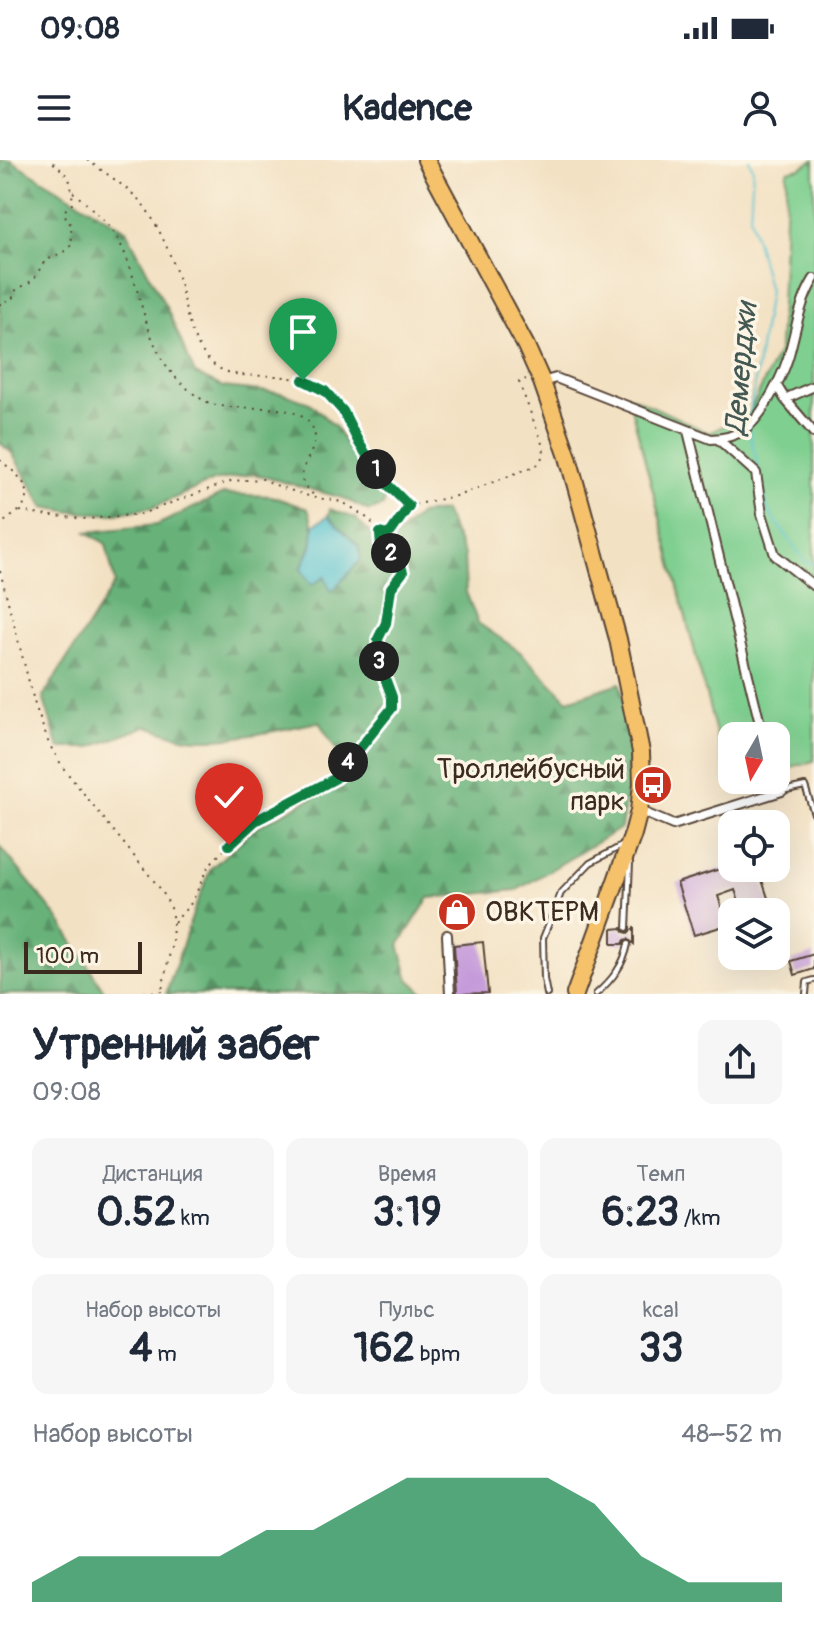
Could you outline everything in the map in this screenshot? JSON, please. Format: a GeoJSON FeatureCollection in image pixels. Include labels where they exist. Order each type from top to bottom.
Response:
{"type":"FeatureCollection","features":[{"type":"Feature","properties":{"kind":"highway"},"geometry":{"type":"LineString","coordinates":[[426,160],[540,377],[568,457],[621,652],[641,752],[643,775],[639,811],[631,841],[575,994]]}},
{"type":"Feature","properties":{"kind":"street"},"geometry":{"type":"LineString","coordinates":[[540,377],[556,378],[711,439],[725,439],[741,433],[757,420],[777,386],[788,359],[804,300],[814,279]]}},
{"type":"Feature","properties":{"kind":"street"},"geometry":{"type":"LineString","coordinates":[[777,386],[814,433]]}},
{"type":"Feature","properties":{"kind":"street"},"geometry":{"type":"LineString","coordinates":[[785,399],[814,386]]}},
{"type":"Feature","properties":{"kind":"street"},"geometry":{"type":"LineString","coordinates":[[688,431],[760,722]]}},
{"type":"Feature","properties":{"kind":"street"},"geometry":{"type":"LineString","coordinates":[[718,439],[756,473],[762,514],[775,555],[814,586]]}},
{"type":"Feature","properties":{"kind":"street"},"geometry":{"type":"LineString","coordinates":[[639,811],[673,825],[772,794]]}},
{"type":"Feature","properties":{"kind":"street"},"geometry":{"type":"LineString","coordinates":[[447,935],[450,994]]}},
{"type":"Feature","properties":{"kind":"lane"},"geometry":{"type":"LineString","coordinates":[[790,789],[805,786],[814,814]]}},
{"type":"Feature","properties":{"kind":"lane"},"geometry":{"type":"LineString","coordinates":[[627,928],[631,841]]}},
{"type":"Feature","properties":{"kind":"lane"},"geometry":{"type":"LineString","coordinates":[[547,994],[543,938],[561,893],[590,863],[631,841]]}},
{"type":"Feature","properties":{"kind":"lane"},"geometry":{"type":"LineString","coordinates":[[596,994],[612,980],[626,955],[628,944]]}},
{"type":"Feature","properties":{"kind":"lane"},"geometry":{"type":"LineString","coordinates":[[806,994],[807,982],[814,980]]}},
{"type":"Feature","properties":{"kind":"path"},"geometry":{"type":"LineString","coordinates":[[0,305],[12,300],[15,291],[33,280],[45,261],[70,248],[73,232],[64,214],[73,203],[73,192],[68,176],[50,160]]}},
{"type":"Feature","properties":{"kind":"path"},"geometry":{"type":"LineString","coordinates":[[87,160],[139,199],[170,253],[195,340],[209,361],[227,373],[303,380],[325,391],[343,411],[383,480],[409,506]]}},
{"type":"Feature","properties":{"kind":"path"},"geometry":{"type":"LineString","coordinates":[[73,192],[118,239],[158,354],[181,383],[206,402],[288,411],[303,417],[312,427],[315,438],[313,452],[304,467],[303,483],[315,498]]}},
{"type":"Feature","properties":{"kind":"path"},"geometry":{"type":"LineString","coordinates":[[0,526],[20,511],[87,519],[141,514],[231,481],[263,479],[315,498],[348,505],[386,535],[409,506],[460,495],[537,465],[544,449],[519,382],[540,377]]}},
{"type":"Feature","properties":{"kind":"path"},"geometry":{"type":"LineString","coordinates":[[0,460],[22,480],[28,492],[20,511]]}},
{"type":"Feature","properties":{"kind":"path"},"geometry":{"type":"LineString","coordinates":[[173,924],[192,902],[209,865],[229,845],[255,821],[336,778],[392,708],[392,697],[379,662],[378,639],[386,623],[391,588],[403,572],[400,561],[380,545],[380,533]]}},
{"type":"Feature","properties":{"kind":"path"},"geometry":{"type":"LineString","coordinates":[[0,571],[35,705],[49,744],[64,769],[162,891],[171,908],[172,943],[161,992],[128,994]]}},
{"type":"Feature","properties":{"kind":"green space"},"geometry":{"type":"Polygon","coordinates":[[[0,160],[10,160],[126,230],[168,311],[195,374],[223,387],[281,393],[310,403],[335,427],[359,464],[386,496],[383,506],[369,511],[343,498],[254,474],[213,481],[154,507],[113,514],[44,507],[12,453],[0,443],[0,160]]]}},
{"type":"Feature","properties":{"kind":"green space"},"geometry":{"type":"Polygon","coordinates":[[[814,160],[814,761],[790,767],[790,722],[718,722],[718,741],[628,395],[709,433],[749,414],[779,350],[787,171],[814,160]]]}},
{"type":"Feature","properties":{"kind":"green space"},"geometry":{"type":"Polygon","coordinates":[[[223,494],[271,496],[308,509],[313,526],[312,540],[301,569],[359,547],[328,516],[330,509],[355,518],[384,547],[420,514],[444,511],[464,555],[466,592],[478,623],[519,651],[568,700],[620,683],[633,752],[621,828],[517,890],[429,898],[399,945],[409,979],[425,994],[166,994],[211,868],[258,826],[353,777],[319,722],[216,739],[187,738],[147,726],[89,748],[59,748],[43,697],[115,583],[106,544],[87,532],[157,525],[223,494]]]}},
{"type":"Feature","properties":{"kind":"green space"},"geometry":{"type":"Polygon","coordinates":[[[0,846],[58,918],[106,994],[0,994],[0,846]]]}},
{"type":"Feature","properties":{"kind":"water"},"geometry":{"type":"Polygon","coordinates":[[[328,516],[359,547],[361,560],[331,592],[325,577],[312,585],[301,569],[313,543],[314,525],[328,516]]]}},
{"type":"Feature","properties":{"kind":"building"},"geometry":{"type":"Polygon","coordinates":[[[718,870],[718,882],[763,882],[768,898],[738,898],[735,890],[718,896],[718,928],[694,935],[677,883],[718,870]]]}},
{"type":"Feature","properties":{"kind":"building"},"geometry":{"type":"Polygon","coordinates":[[[622,928],[628,933],[634,928],[634,944],[628,939],[623,944],[612,944],[612,929],[622,928]]]}},
{"type":"Feature","properties":{"kind":"building"},"geometry":{"type":"Polygon","coordinates":[[[483,942],[488,993],[457,994],[454,945],[483,942]]]}},
{"type":"Feature","properties":{"kind":"building"},"geometry":{"type":"Polygon","coordinates":[[[814,954],[814,969],[795,975],[791,961],[814,954]]]}},
{"type":"Feature","properties":{"kind":"waterway","name":"Демерджи"},"geometry":{"type":"LineString","coordinates":[[749,160],[753,169],[750,216],[769,291],[749,420]]}},
{"type":"Feature","properties":{"kind":"waterway","name":"Демерджи"},"geometry":{"type":"LineString","coordinates":[[749,430],[759,470]]}},
{"type":"Feature","properties":{"kind":"waterway","name":"Демерджи"},"geometry":{"type":"LineString","coordinates":[[761,481],[769,512],[805,561],[814,564]]}},
{"type":"Feature","properties":{"kind":"place","name":"Троллейбусный парк"},"geometry":{"type":"Point","coordinates":[653,785]}},
{"type":"Feature","properties":{"kind":"place","name":"ОВКТЕРМ"},"geometry":{"type":"Point","coordinates":[457,912]}},
{"type":"Feature","properties":{"kind":"route"},"geometry":{"type":"LineString","coordinates":[[229,845],[255,821],[336,778],[392,708],[392,697],[379,662],[378,639],[386,623],[391,588],[403,572],[400,561],[380,545],[380,533],[386,535],[391,532],[409,506],[383,480],[343,411],[325,391],[303,380]]}}]}
